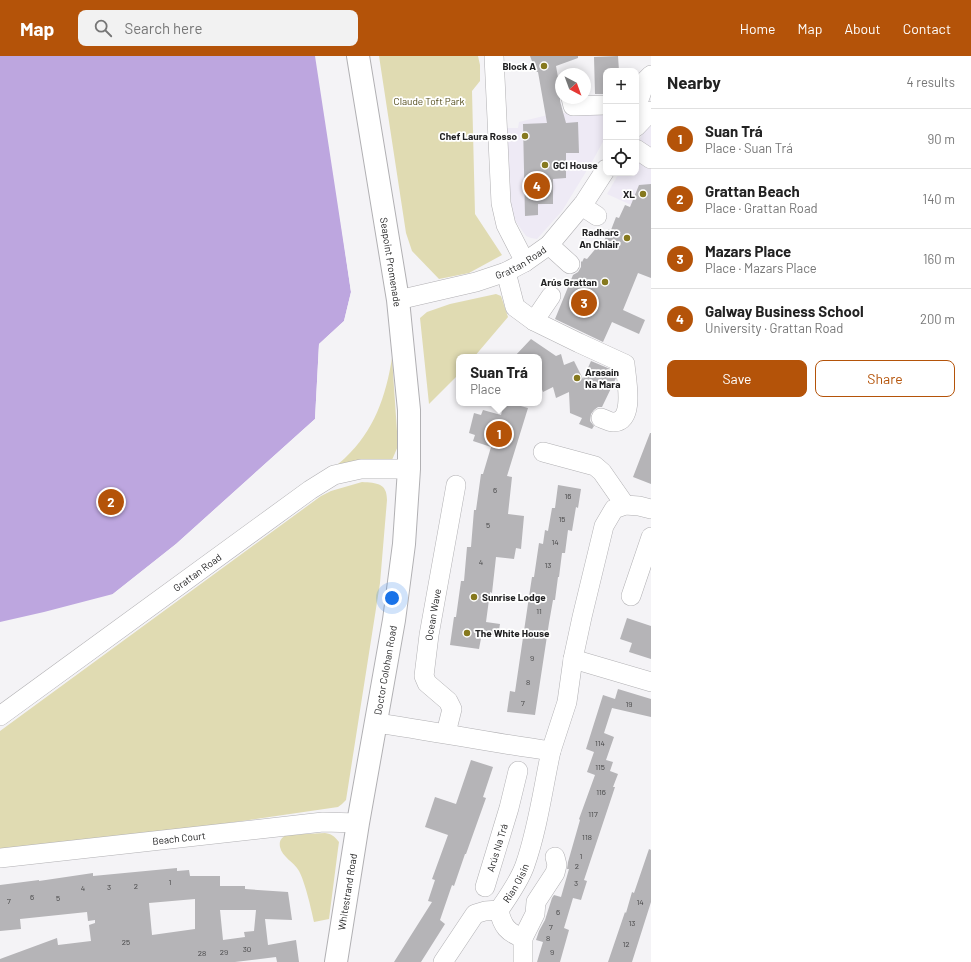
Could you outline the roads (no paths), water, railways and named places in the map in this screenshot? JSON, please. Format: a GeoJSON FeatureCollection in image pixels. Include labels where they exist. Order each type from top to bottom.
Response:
{"type":"FeatureCollection","features":[{"type":"Feature","properties":{"kind":"main road","name":"Seapoint Promenade"},"geometry":{"type":"LineString","coordinates":[[358,56],[398,300],[409,410],[409,470]]}},
{"type":"Feature","properties":{"kind":"main road","name":"Doctor Colohan Road"},"geometry":{"type":"LineString","coordinates":[[358,823],[394,620],[404,544],[409,470]]}},
{"type":"Feature","properties":{"kind":"main road","name":"Whitestrand Road"},"geometry":{"type":"LineString","coordinates":[[336,962],[358,823]]}},
{"type":"Feature","properties":{"kind":"street"},"geometry":{"type":"LineString","coordinates":[[494,56],[501,203],[506,225],[525,262]]}},
{"type":"Feature","properties":{"kind":"street"},"geometry":{"type":"LineString","coordinates":[[637,104],[646,80],[651,75]]}},
{"type":"Feature","properties":{"kind":"street"},"geometry":{"type":"LineString","coordinates":[[572,104],[573,106],[603,105]]}},
{"type":"Feature","properties":{"kind":"street"},"geometry":{"type":"LineString","coordinates":[[639,124],[651,111]]}},
{"type":"Feature","properties":{"kind":"street"},"geometry":{"type":"LineString","coordinates":[[639,151],[651,159]]}},
{"type":"Feature","properties":{"kind":"street","name":"Grattan Road"},"geometry":{"type":"LineString","coordinates":[[398,300],[476,282],[506,272],[525,262],[549,245],[582,206],[603,174]]}},
{"type":"Feature","properties":{"kind":"street"},"geometry":{"type":"LineString","coordinates":[[582,206],[597,216]]}},
{"type":"Feature","properties":{"kind":"street"},"geometry":{"type":"LineString","coordinates":[[549,245],[570,264]]}},
{"type":"Feature","properties":{"kind":"street"},"geometry":{"type":"LineString","coordinates":[[506,272],[515,307],[534,321],[625,364],[628,407],[627,414],[621,420],[612,422],[601,418]]}},
{"type":"Feature","properties":{"kind":"street"},"geometry":{"type":"LineString","coordinates":[[534,321],[551,296]]}},
{"type":"Feature","properties":{"kind":"street"},"geometry":{"type":"LineString","coordinates":[[543,452],[595,466],[602,472],[625,505]]}},
{"type":"Feature","properties":{"kind":"street","name":"Grattan Road"},"geometry":{"type":"LineString","coordinates":[[0,716],[310,490],[334,475],[362,469],[409,470]]}},
{"type":"Feature","properties":{"kind":"street","name":"Ocean Wave"},"geometry":{"type":"LineString","coordinates":[[446,733],[452,709],[448,701],[427,683],[424,676],[428,635],[456,485]]}},
{"type":"Feature","properties":{"kind":"street"},"geometry":{"type":"LineString","coordinates":[[509,808],[538,815],[551,751],[567,702],[573,659],[582,616],[604,526],[614,509],[625,505],[651,509]]}},
{"type":"Feature","properties":{"kind":"street"},"geometry":{"type":"LineString","coordinates":[[631,596],[651,537]]}},
{"type":"Feature","properties":{"kind":"street"},"geometry":{"type":"LineString","coordinates":[[573,659],[651,682]]}},
{"type":"Feature","properties":{"kind":"street"},"geometry":{"type":"LineString","coordinates":[[376,723],[551,751]]}},
{"type":"Feature","properties":{"kind":"street","name":"Arús Na Trá"},"geometry":{"type":"LineString","coordinates":[[485,886],[509,808],[518,771]]}},
{"type":"Feature","properties":{"kind":"street","name":"Rian Oisin"},"geometry":{"type":"LineString","coordinates":[[523,938],[516,936],[506,929],[499,910],[525,866],[538,815]]}},
{"type":"Feature","properties":{"kind":"street","name":"Beach Court"},"geometry":{"type":"LineString","coordinates":[[0,858],[323,822],[358,823]]}},
{"type":"Feature","properties":{"kind":"street"},"geometry":{"type":"LineString","coordinates":[[523,962],[523,938],[535,914],[536,902],[555,873],[556,857]]}},
{"type":"Feature","properties":{"kind":"street"},"geometry":{"type":"LineString","coordinates":[[443,962],[475,914],[485,911],[499,910]]}},
{"type":"Feature","properties":{"kind":"place","name":"Block A"},"geometry":{"type":"Point","coordinates":[544,66]}},
{"type":"Feature","properties":{"kind":"place","name":"Chef Laura Rosso"},"geometry":{"type":"Point","coordinates":[525,136]}},
{"type":"Feature","properties":{"kind":"place","name":"GCI House"},"geometry":{"type":"Point","coordinates":[545,165]}},
{"type":"Feature","properties":{"kind":"place","name":"Galway Business School"},"geometry":{"type":"Point","coordinates":[537,186]}},
{"type":"Feature","properties":{"kind":"place","name":"XL"},"geometry":{"type":"Point","coordinates":[643,194]}},
{"type":"Feature","properties":{"kind":"place","name":"Radharc An Chlair"},"geometry":{"type":"Point","coordinates":[627,238]}},
{"type":"Feature","properties":{"kind":"place","name":"Arús Grattan"},"geometry":{"type":"Point","coordinates":[605,282]}},
{"type":"Feature","properties":{"kind":"place","name":"Mazars Place"},"geometry":{"type":"Point","coordinates":[584,303]}},
{"type":"Feature","properties":{"kind":"place","name":"Arasain Na Mara"},"geometry":{"type":"Point","coordinates":[577,378]}},
{"type":"Feature","properties":{"kind":"place","name":"Suan Trá"},"geometry":{"type":"Point","coordinates":[499,434]}},
{"type":"Feature","properties":{"kind":"place","name":"Grattan Beach"},"geometry":{"type":"Point","coordinates":[111,502]}},
{"type":"Feature","properties":{"kind":"place","name":"Sunrise Lodge"},"geometry":{"type":"Point","coordinates":[474,597]}},
{"type":"Feature","properties":{"kind":"place","name":"The White House"},"geometry":{"type":"Point","coordinates":[467,633]}},
{"type":"Feature","properties":{"kind":"park label","name":"Claude Toft Park"},"geometry":{"type":"Point","coordinates":[429,101]}}]}
